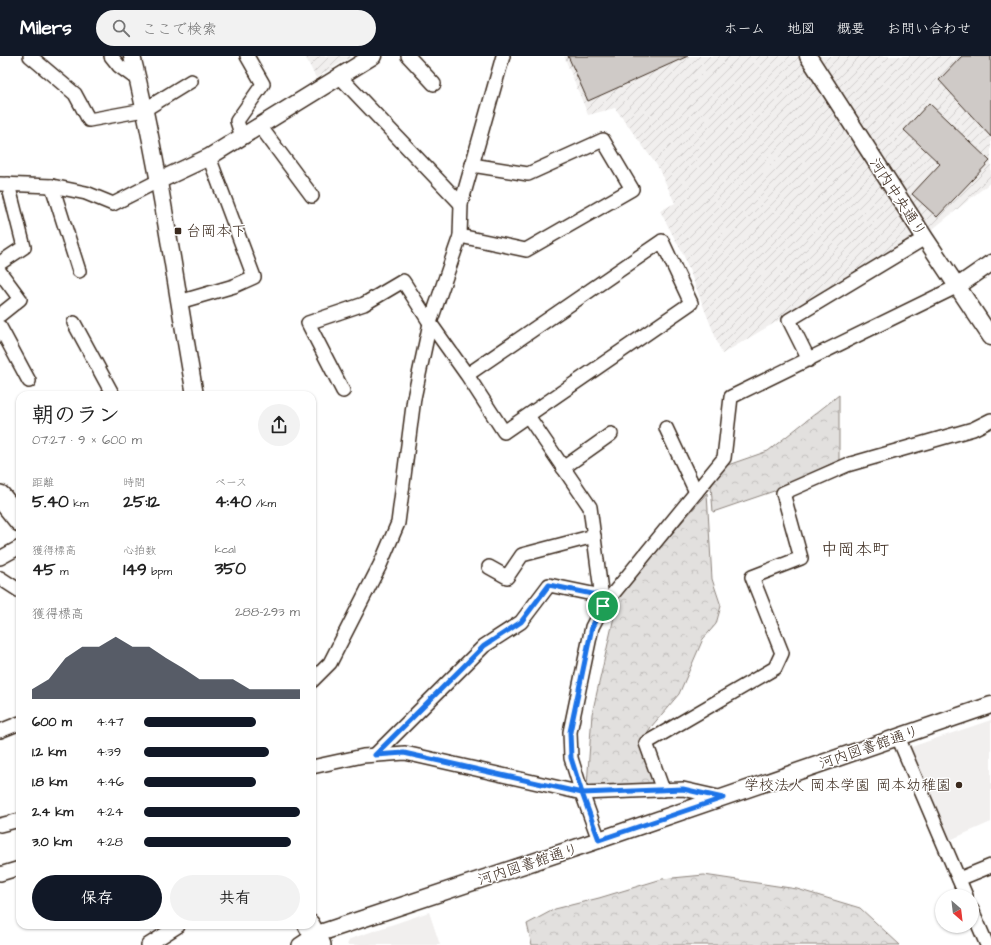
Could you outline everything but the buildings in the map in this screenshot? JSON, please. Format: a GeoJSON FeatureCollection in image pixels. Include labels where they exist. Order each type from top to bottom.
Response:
{"type":"FeatureCollection","features":[{"type":"Feature","properties":{"kind":"main road"},"geometry":{"type":"LineString","coordinates":[[0,496],[16,516]]}},
{"type":"Feature","properties":{"kind":"street"},"geometry":{"type":"LineString","coordinates":[[30,56],[76,94],[89,120],[144,110],[192,81]]}},
{"type":"Feature","properties":{"kind":"street"},"geometry":{"type":"LineString","coordinates":[[111,56],[119,66],[137,79]]}},
{"type":"Feature","properties":{"kind":"street"},"geometry":{"type":"LineString","coordinates":[[132,56],[158,182],[194,391]]}},
{"type":"Feature","properties":{"kind":"street"},"geometry":{"type":"LineString","coordinates":[[242,137],[237,121],[263,84],[247,56]]}},
{"type":"Feature","properties":{"kind":"street"},"geometry":{"type":"LineString","coordinates":[[0,263],[24,247],[4,184],[52,186],[86,193],[113,204],[209,157],[373,56]]}},
{"type":"Feature","properties":{"kind":"street"},"geometry":{"type":"LineString","coordinates":[[408,56],[434,84]]}},
{"type":"Feature","properties":{"kind":"street","name":"河内中央通り"},"geometry":{"type":"LineString","coordinates":[[808,56],[925,238],[991,337]]}},
{"type":"Feature","properties":{"kind":"street"},"geometry":{"type":"LineString","coordinates":[[316,677],[330,663],[380,565],[398,523],[414,398],[430,323],[460,236],[461,204],[500,58]]}},
{"type":"Feature","properties":{"kind":"street"},"geometry":{"type":"LineString","coordinates":[[340,76],[461,204]]}},
{"type":"Feature","properties":{"kind":"street"},"geometry":{"type":"LineString","coordinates":[[260,126],[312,196]]}},
{"type":"Feature","properties":{"kind":"street"},"geometry":{"type":"LineString","coordinates":[[460,236],[526,250],[632,189],[603,140],[528,174],[472,165]]}},
{"type":"Feature","properties":{"kind":"street"},"geometry":{"type":"LineString","coordinates":[[179,302],[234,286],[254,277],[209,157]]}},
{"type":"Feature","properties":{"kind":"street"},"geometry":{"type":"LineString","coordinates":[[52,186],[79,270]]}},
{"type":"Feature","properties":{"kind":"street"},"geometry":{"type":"LineString","coordinates":[[809,360],[789,320],[925,238]]}},
{"type":"Feature","properties":{"kind":"street"},"geometry":{"type":"LineString","coordinates":[[343,391],[308,323],[364,304],[403,281],[504,432],[691,304],[662,241],[467,375]]}},
{"type":"Feature","properties":{"kind":"street"},"geometry":{"type":"LineString","coordinates":[[599,840],[571,758],[570,732],[592,627],[602,601],[724,458],[731,397],[958,286],[991,263]]}},
{"type":"Feature","properties":{"kind":"street"},"geometry":{"type":"LineString","coordinates":[[0,272],[20,299],[2,309]]}},
{"type":"Feature","properties":{"kind":"street"},"geometry":{"type":"LineString","coordinates":[[74,323],[111,391]]}},
{"type":"Feature","properties":{"kind":"street"},"geometry":{"type":"LineString","coordinates":[[0,327],[29,380]]}},
{"type":"Feature","properties":{"kind":"street"},"geometry":{"type":"LineString","coordinates":[[528,416],[590,507],[602,601]]}},
{"type":"Feature","properties":{"kind":"street"},"geometry":{"type":"LineString","coordinates":[[663,790],[646,743],[775,668],[782,653],[752,577],[801,558],[783,493],[846,465],[973,429],[991,420]]}},
{"type":"Feature","properties":{"kind":"street"},"geometry":{"type":"LineString","coordinates":[[666,428],[696,492]]}},
{"type":"Feature","properties":{"kind":"street"},"geometry":{"type":"LineString","coordinates":[[563,468],[611,434]]}},
{"type":"Feature","properties":{"kind":"street"},"geometry":{"type":"LineString","coordinates":[[489,567],[507,577],[522,555],[594,536]]}},
{"type":"Feature","properties":{"kind":"street"},"geometry":{"type":"LineString","coordinates":[[0,558],[16,549]]}},
{"type":"Feature","properties":{"kind":"street"},"geometry":{"type":"LineString","coordinates":[[0,578],[16,588]]}},
{"type":"Feature","properties":{"kind":"street"},"geometry":{"type":"LineString","coordinates":[[375,755],[484,646],[521,622],[549,585],[602,601]]}},
{"type":"Feature","properties":{"kind":"street","name":"河内図書館通り"},"geometry":{"type":"LineString","coordinates":[[310,937],[723,798],[991,705]]}},
{"type":"Feature","properties":{"kind":"street"},"geometry":{"type":"LineString","coordinates":[[0,731],[16,725]]}},
{"type":"Feature","properties":{"kind":"street"},"geometry":{"type":"LineString","coordinates":[[898,737],[963,889]]}},
{"type":"Feature","properties":{"kind":"street"},"geometry":{"type":"LineString","coordinates":[[316,766],[363,756],[404,753],[582,793],[683,789],[723,798]]}},
{"type":"Feature","properties":{"kind":"street"},"geometry":{"type":"LineString","coordinates":[[0,825],[16,821]]}},
{"type":"Feature","properties":{"kind":"street"},"geometry":{"type":"LineString","coordinates":[[959,879],[991,866]]}},
{"type":"Feature","properties":{"kind":"street"},"geometry":{"type":"LineString","coordinates":[[0,874],[16,869]]}},
{"type":"Feature","properties":{"kind":"street"},"geometry":{"type":"LineString","coordinates":[[979,926],[987,945]]}},
{"type":"Feature","properties":{"kind":"street"},"geometry":{"type":"LineString","coordinates":[[148,945],[173,929]]}},
{"type":"Feature","properties":{"kind":"shaded area"},"geometry":{"type":"Polygon","coordinates":[[[305,56],[352,56],[316,78],[305,56]]]}},
{"type":"Feature","properties":{"kind":"shaded area"},"geometry":{"type":"Polygon","coordinates":[[[564,56],[991,56],[991,182],[934,228],[722,354],[683,254],[660,211],[675,203],[658,167],[615,108],[588,115],[564,56]]]}},
{"type":"Feature","properties":{"kind":"shaded area","name":"学校法人 岡本学園 岡本幼稚園"},"geometry":{"type":"Polygon","coordinates":[[[991,720],[991,822],[950,840],[911,747],[991,720]]]}},
{"type":"Feature","properties":{"kind":"shaded area"},"geometry":{"type":"Polygon","coordinates":[[[429,912],[440,945],[347,945],[350,939],[429,912]]]}},
{"type":"Feature","properties":{"kind":"green space"},"geometry":{"type":"Polygon","coordinates":[[[839,395],[839,460],[774,491],[713,512],[711,486],[725,466],[768,451],[839,395]]]}},
{"type":"Feature","properties":{"kind":"green space"},"geometry":{"type":"Polygon","coordinates":[[[707,493],[712,579],[721,606],[716,624],[703,639],[679,694],[651,727],[641,742],[656,784],[587,786],[592,714],[619,595],[707,493]]]}},
{"type":"Feature","properties":{"kind":"green space"},"geometry":{"type":"Polygon","coordinates":[[[704,875],[797,889],[860,908],[900,945],[532,945],[527,924],[555,909],[599,898],[662,879],[704,875]]]}},
{"type":"Feature","properties":{"kind":"place","name":"台岡本下"},"geometry":{"type":"Point","coordinates":[178,231]}},
{"type":"Feature","properties":{"kind":"place","name":"学校法人 岡本学園 岡本幼稚園"},"geometry":{"type":"Point","coordinates":[959,785]}},
{"type":"Feature","properties":{"kind":"district","name":"中岡本町"},"geometry":{"type":"Point","coordinates":[855,549]}},
{"type":"Feature","properties":{"kind":"route"},"geometry":{"type":"LineString","coordinates":[[603,606],[592,627],[570,732],[571,758],[582,793],[599,840],[723,798],[683,789],[582,793],[404,753],[375,755],[484,646],[521,622],[549,585],[602,596],[603,606]]}}]}
